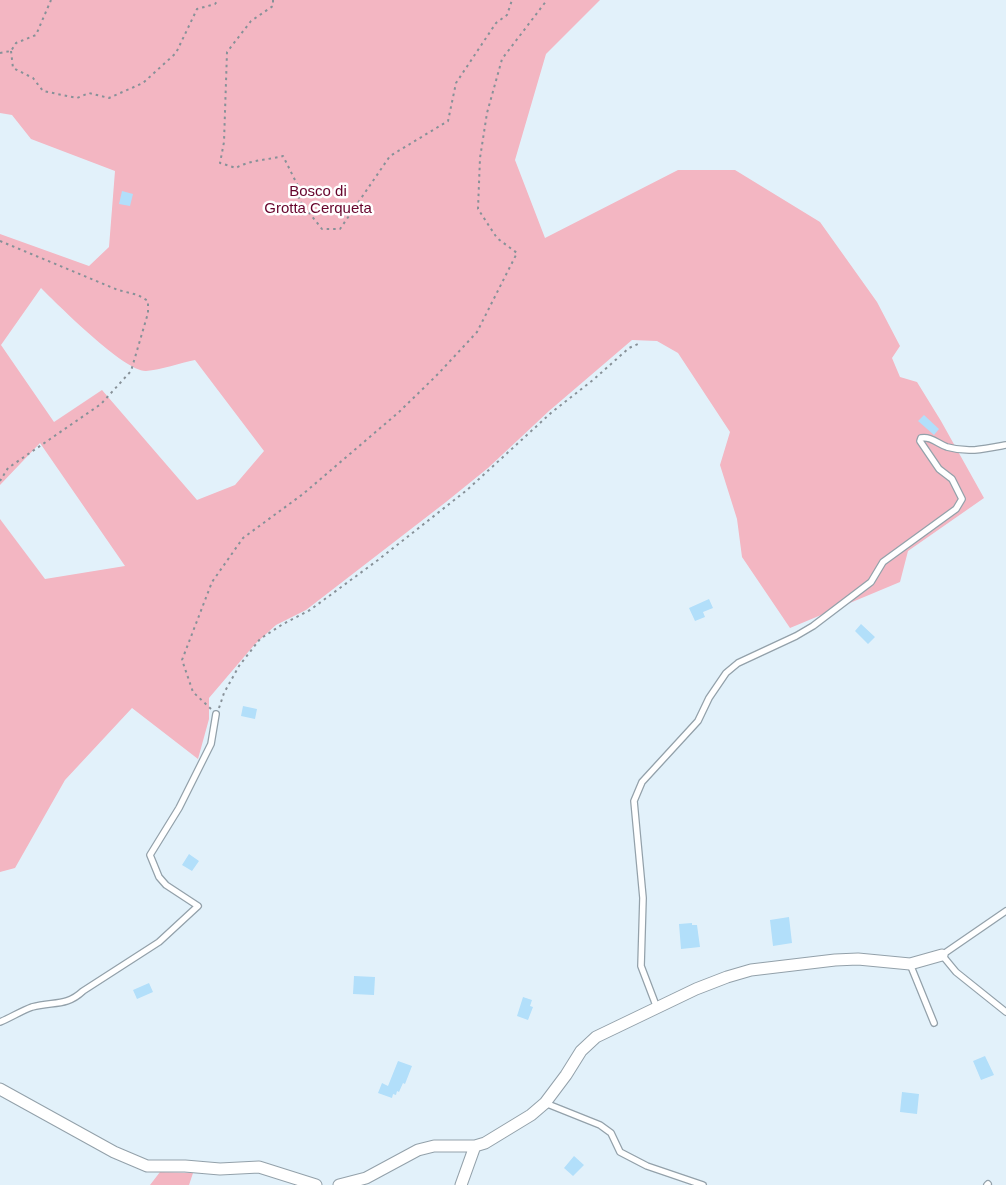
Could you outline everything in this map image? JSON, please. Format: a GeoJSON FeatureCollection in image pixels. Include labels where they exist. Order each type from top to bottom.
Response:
{"type":"FeatureCollection","features":[{"type":"Feature","properties":{"kind":"street"},"geometry":{"type":"LineString","coordinates":[[339,1185],[366,1178],[418,1150],[434,1146],[476,1146],[485,1143],[531,1115],[545,1104],[586,1045],[596,1037],[726,977],[751,970],[858,958],[910,964],[942,955]]}},
{"type":"Feature","properties":{"kind":"street"},"geometry":{"type":"LineString","coordinates":[[0,1089],[114,1152],[147,1166],[185,1166],[220,1169],[259,1167],[316,1185]]}},
{"type":"Feature","properties":{"kind":"street"},"geometry":{"type":"LineString","coordinates":[[461,1185],[476,1146]]}},
{"type":"Feature","properties":{"kind":"lane"},"geometry":{"type":"LineString","coordinates":[[656,1008],[641,966],[643,898],[634,801],[642,782],[698,721],[709,698],[726,673],[738,662],[796,636],[813,626],[871,582],[883,562],[956,509],[962,499],[952,479],[939,469],[920,441],[921,438],[926,437],[946,447],[974,451],[1006,445]]}},
{"type":"Feature","properties":{"kind":"lane"},"geometry":{"type":"LineString","coordinates":[[0,1022],[32,1007],[75,999],[83,991],[158,942],[198,906],[166,885],[160,877],[150,854],[179,808],[211,744],[216,714]]}},
{"type":"Feature","properties":{"kind":"lane"},"geometry":{"type":"LineString","coordinates":[[1006,911],[942,955],[956,972],[1006,1012]]}},
{"type":"Feature","properties":{"kind":"lane"},"geometry":{"type":"LineString","coordinates":[[910,964],[934,1023]]}},
{"type":"Feature","properties":{"kind":"lane"},"geometry":{"type":"LineString","coordinates":[[545,1104],[600,1125],[611,1133],[620,1152],[647,1166],[703,1185]]}},
{"type":"Feature","properties":{"kind":"path"},"geometry":{"type":"LineString","coordinates":[[0,53],[11,50],[16,43],[36,35],[51,0]]}},
{"type":"Feature","properties":{"kind":"path"},"geometry":{"type":"LineString","coordinates":[[11,50],[13,68],[33,78],[44,91],[77,98],[89,93],[109,98],[144,83],[176,53],[197,9],[215,4],[218,0]]}},
{"type":"Feature","properties":{"kind":"path"},"geometry":{"type":"LineString","coordinates":[[273,0],[273,6],[251,21],[227,52],[224,142],[220,163],[236,168],[245,162],[263,161],[283,156],[298,186],[299,200],[322,229],[340,228],[390,156],[448,121],[456,83],[496,23],[507,15],[512,0]]}},
{"type":"Feature","properties":{"kind":"path"},"geometry":{"type":"LineString","coordinates":[[547,0],[502,59],[487,113],[480,158],[478,209],[497,238],[517,253],[477,332],[399,412],[304,494],[243,538],[212,582],[182,660],[193,692],[216,714],[224,693],[239,666],[260,639],[310,610],[378,560],[467,490],[552,412],[629,348],[638,344]]}},
{"type":"Feature","properties":{"kind":"path"},"geometry":{"type":"LineString","coordinates":[[0,241],[118,290],[138,295],[148,301],[148,313],[132,371],[101,404],[8,468],[0,482]]}},
{"type":"Feature","properties":{"kind":"green space","name":"Bosco di Grotta Cerqueta"},"geometry":{"type":"Polygon","coordinates":[[[0,0],[600,0],[546,54],[515,160],[545,238],[678,170],[735,170],[820,222],[877,302],[900,346],[892,358],[900,377],[917,382],[984,498],[908,551],[900,582],[790,628],[742,557],[737,519],[720,465],[730,432],[678,353],[657,341],[632,340],[549,411],[488,468],[446,502],[306,610],[276,625],[255,644],[209,698],[209,719],[198,759],[132,708],[65,780],[15,868],[0,872],[0,519],[45,579],[125,566],[40,443],[0,485],[0,234],[89,266],[109,247],[115,171],[31,139],[12,115],[0,113],[0,0]],[[41,288],[1,345],[54,422],[102,390],[197,500],[235,485],[264,451],[195,360],[146,371],[136,368],[108,350],[41,288]]]}},
{"type":"Feature","properties":{"kind":"green space"},"geometry":{"type":"Polygon","coordinates":[[[160,1172],[193,1173],[189,1185],[150,1185],[160,1172]]]}},
{"type":"Feature","properties":{"kind":"building"},"geometry":{"type":"Polygon","coordinates":[[[122,191],[133,194],[130,206],[119,204],[122,191]]]}},
{"type":"Feature","properties":{"kind":"building"},"geometry":{"type":"Polygon","coordinates":[[[924,415],[939,429],[934,435],[918,421],[924,415]]]}},
{"type":"Feature","properties":{"kind":"building"},"geometry":{"type":"Polygon","coordinates":[[[709,599],[713,608],[703,612],[705,617],[695,621],[689,608],[709,599]]]}},
{"type":"Feature","properties":{"kind":"building"},"geometry":{"type":"Polygon","coordinates":[[[861,624],[875,637],[868,644],[855,631],[861,624]]]}},
{"type":"Feature","properties":{"kind":"building"},"geometry":{"type":"Polygon","coordinates":[[[243,706],[257,709],[255,719],[241,716],[243,706]]]}},
{"type":"Feature","properties":{"kind":"building"},"geometry":{"type":"Polygon","coordinates":[[[189,854],[199,861],[192,871],[182,865],[189,854]]]}},
{"type":"Feature","properties":{"kind":"building"},"geometry":{"type":"Polygon","coordinates":[[[789,917],[792,943],[773,946],[770,920],[789,917]]]}},
{"type":"Feature","properties":{"kind":"building"},"geometry":{"type":"Polygon","coordinates":[[[692,923],[692,925],[697,925],[700,947],[681,949],[679,924],[692,923]]]}},
{"type":"Feature","properties":{"kind":"building"},"geometry":{"type":"Polygon","coordinates":[[[354,976],[375,977],[374,995],[353,994],[354,976]]]}},
{"type":"Feature","properties":{"kind":"building"},"geometry":{"type":"Polygon","coordinates":[[[149,983],[153,992],[137,999],[133,990],[149,983]]]}},
{"type":"Feature","properties":{"kind":"building"},"geometry":{"type":"Polygon","coordinates":[[[523,997],[532,1000],[530,1006],[533,1007],[528,1020],[517,1016],[523,997]]]}},
{"type":"Feature","properties":{"kind":"building"},"geometry":{"type":"Polygon","coordinates":[[[985,1056],[994,1075],[981,1080],[973,1061],[985,1056]]]}},
{"type":"Feature","properties":{"kind":"building"},"geometry":{"type":"Polygon","coordinates":[[[398,1061],[412,1066],[405,1084],[403,1083],[399,1092],[397,1091],[396,1095],[393,1094],[392,1098],[378,1093],[382,1083],[388,1086],[398,1061]]]}},
{"type":"Feature","properties":{"kind":"building"},"geometry":{"type":"Polygon","coordinates":[[[902,1092],[919,1094],[917,1114],[900,1112],[902,1092]]]}},
{"type":"Feature","properties":{"kind":"building"},"geometry":{"type":"Polygon","coordinates":[[[574,1156],[584,1165],[573,1176],[564,1168],[574,1156]]]}}]}
